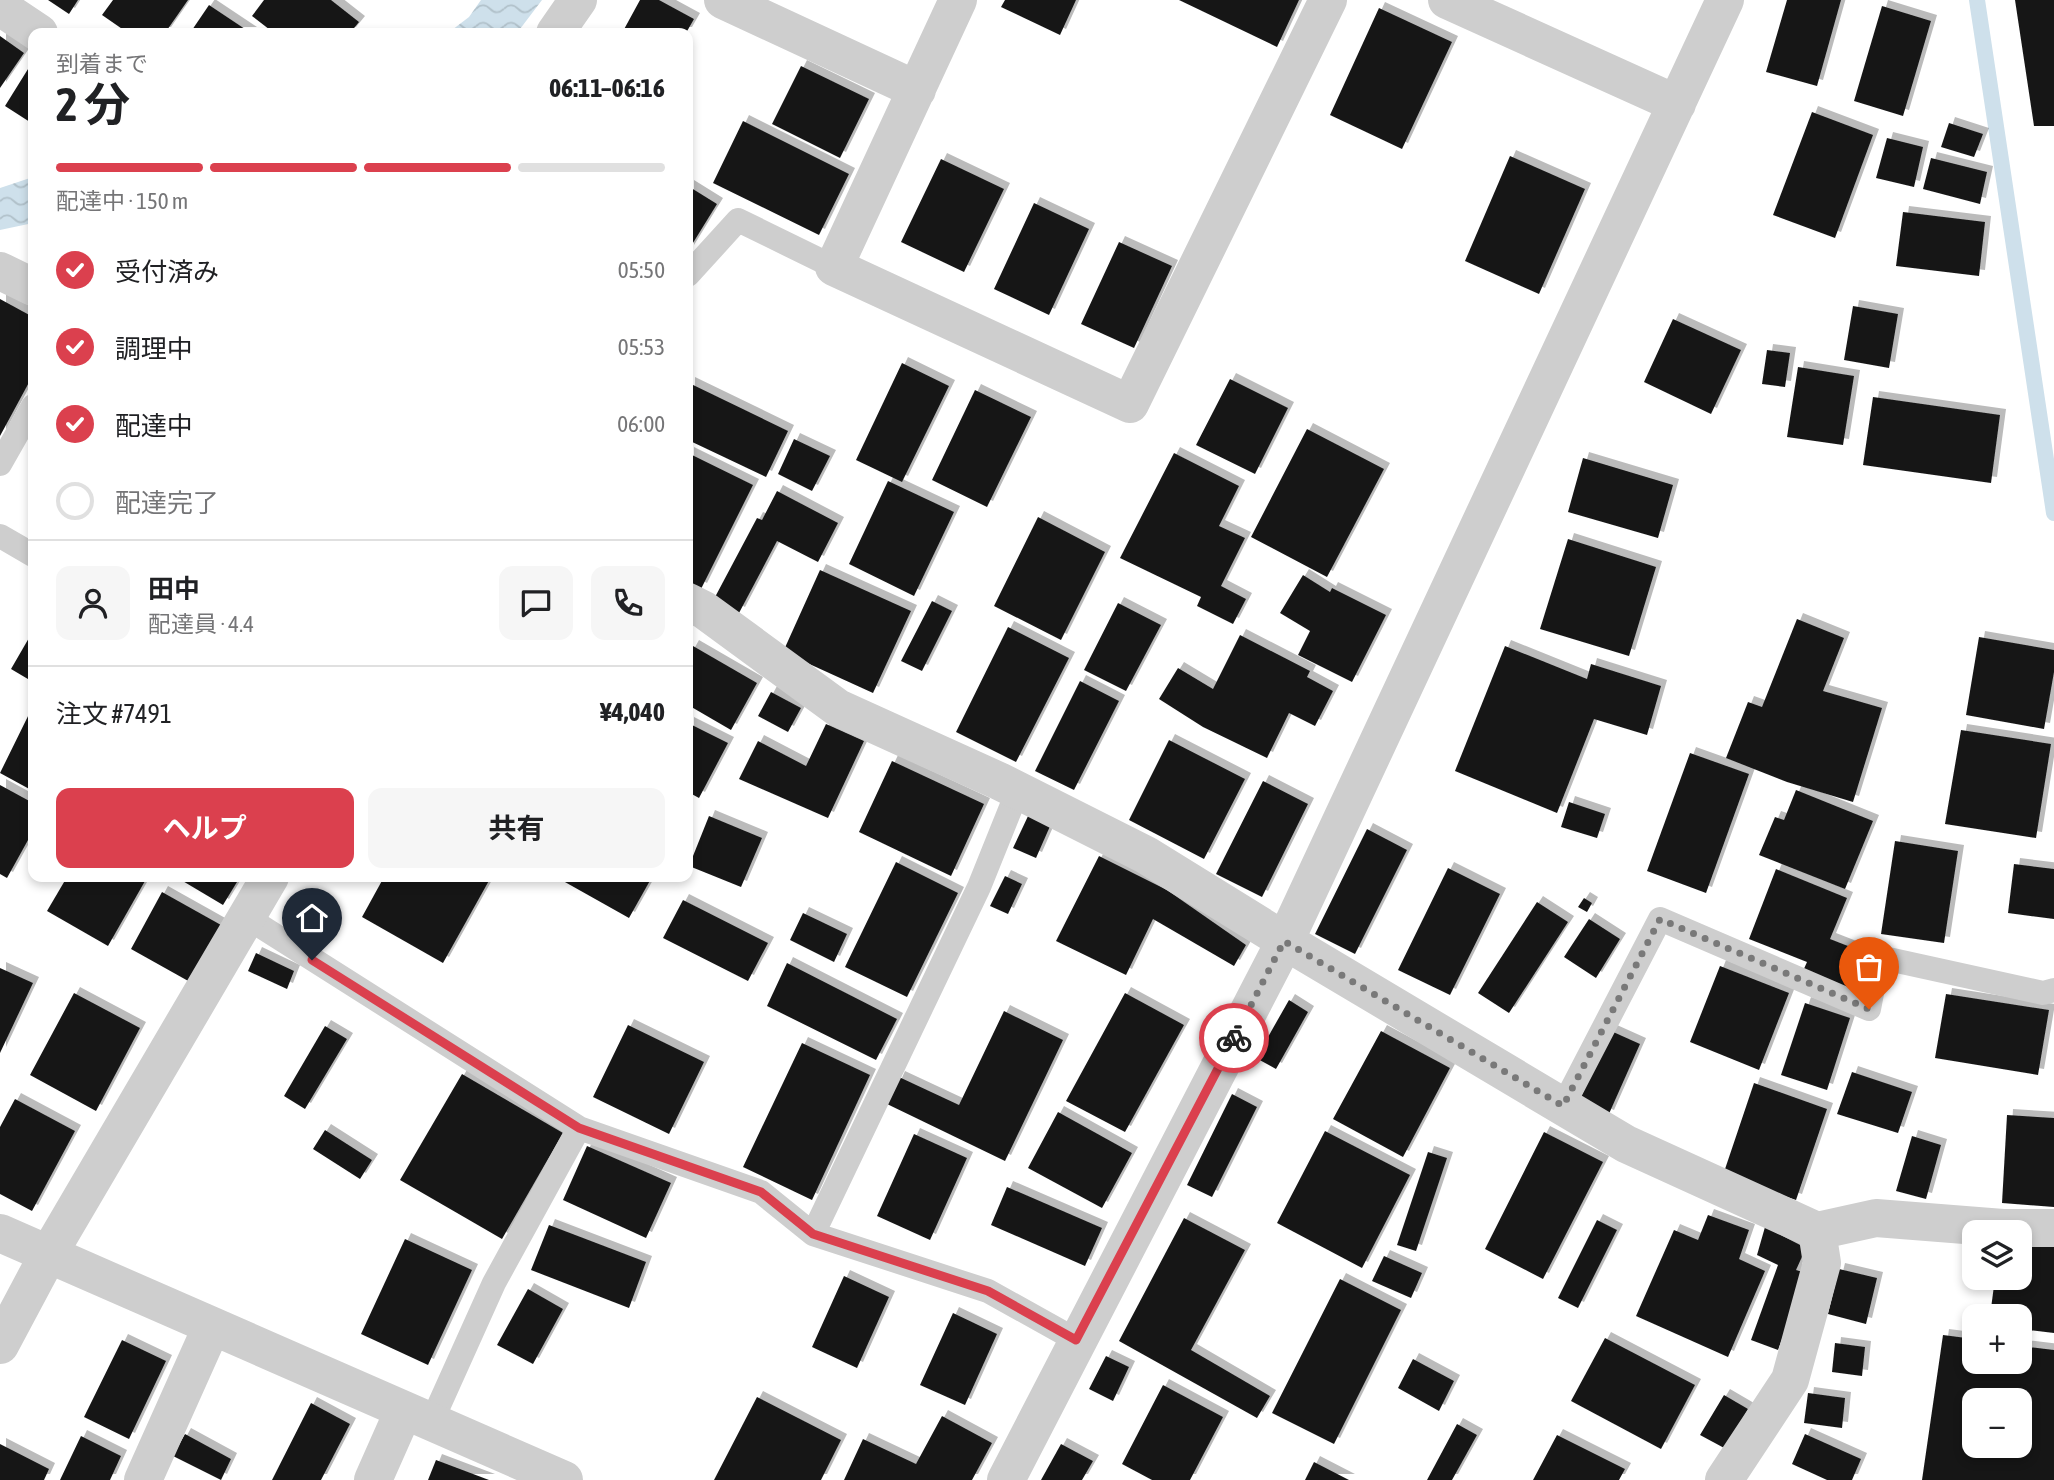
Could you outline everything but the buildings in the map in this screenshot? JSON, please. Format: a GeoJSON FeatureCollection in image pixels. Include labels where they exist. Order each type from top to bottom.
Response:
{"type":"FeatureCollection","features":[{"type":"Feature","properties":{"kind":"street"},"geometry":{"type":"LineString","coordinates":[[558,28],[578,0]]}},
{"type":"Feature","properties":{"kind":"street"},"geometry":{"type":"LineString","coordinates":[[723,0],[917,90]]}},
{"type":"Feature","properties":{"kind":"street"},"geometry":{"type":"LineString","coordinates":[[958,0],[834,267],[1130,404],[1328,0]]}},
{"type":"Feature","properties":{"kind":"street"},"geometry":{"type":"LineString","coordinates":[[1447,0],[1677,104]]}},
{"type":"Feature","properties":{"kind":"street"},"geometry":{"type":"LineString","coordinates":[[1006,1480],[1284,941],[1725,0]]}},
{"type":"Feature","properties":{"kind":"street"},"geometry":{"type":"LineString","coordinates":[[0,7],[32,28]]}},
{"type":"Feature","properties":{"kind":"street"},"geometry":{"type":"LineString","coordinates":[[0,271],[28,260]]}},
{"type":"Feature","properties":{"kind":"street"},"geometry":{"type":"LineString","coordinates":[[0,271],[28,285]]}},
{"type":"Feature","properties":{"kind":"street"},"geometry":{"type":"LineString","coordinates":[[693,604],[838,708],[1018,790],[1146,855],[1284,941],[1626,1144],[1817,1231],[1876,1218],[2054,1228]]}},
{"type":"Feature","properties":{"kind":"street"},"geometry":{"type":"LineString","coordinates":[[0,1345],[48,1255],[267,882]]}},
{"type":"Feature","properties":{"kind":"street"},"geometry":{"type":"LineString","coordinates":[[1724,1480],[1790,1380],[1822,1263],[1817,1231]]}},
{"type":"Feature","properties":{"kind":"street"},"geometry":{"type":"LineString","coordinates":[[0,1233],[564,1480]]}},
{"type":"Feature","properties":{"kind":"street"},"geometry":{"type":"LineString","coordinates":[[144,1480],[212,1326]]}},
{"type":"Feature","properties":{"kind":"street"},"geometry":{"type":"LineString","coordinates":[[373,1480],[418,1416]]}},
{"type":"Feature","properties":{"kind":"lane"},"geometry":{"type":"LineString","coordinates":[[693,269],[738,219],[834,267]]}},
{"type":"Feature","properties":{"kind":"lane"},"geometry":{"type":"LineString","coordinates":[[0,464],[28,415]]}},
{"type":"Feature","properties":{"kind":"lane"},"geometry":{"type":"LineString","coordinates":[[0,536],[28,552]]}},
{"type":"Feature","properties":{"kind":"lane"},"geometry":{"type":"LineString","coordinates":[[813,1234],[979,887],[1018,790]]}},
{"type":"Feature","properties":{"kind":"lane"},"geometry":{"type":"LineString","coordinates":[[246,917],[579,1128],[761,1192],[813,1234],[988,1291],[1076,1340]]}},
{"type":"Feature","properties":{"kind":"lane"},"geometry":{"type":"LineString","coordinates":[[1563,1106],[1660,919],[1869,1009],[1879,957],[2043,993],[2054,990]]}},
{"type":"Feature","properties":{"kind":"lane"},"geometry":{"type":"LineString","coordinates":[[418,1416],[579,1128]]}},
{"type":"Feature","properties":{"kind":"water"},"geometry":{"type":"Polygon","coordinates":[[[481,0],[542,0],[521,28],[455,28],[469,17],[481,0]]]}},
{"type":"Feature","properties":{"kind":"water"},"geometry":{"type":"Polygon","coordinates":[[[28,179],[28,224],[0,230],[0,188],[28,179]]]}},
{"type":"Feature","properties":{"kind":"waterway"},"geometry":{"type":"LineString","coordinates":[[1977,0],[2054,513]]}},
{"type":"Feature","properties":{"kind":"way so far"},"geometry":{"type":"LineString","coordinates":[[1234,1038],[1284,941],[1563,1106],[1660,919],[1869,1009]]}},
{"type":"Feature","properties":{"kind":"route"},"geometry":{"type":"LineString","coordinates":[[312,960],[579,1128],[761,1192],[813,1234],[988,1291],[1076,1340],[1234,1038]]}}]}
